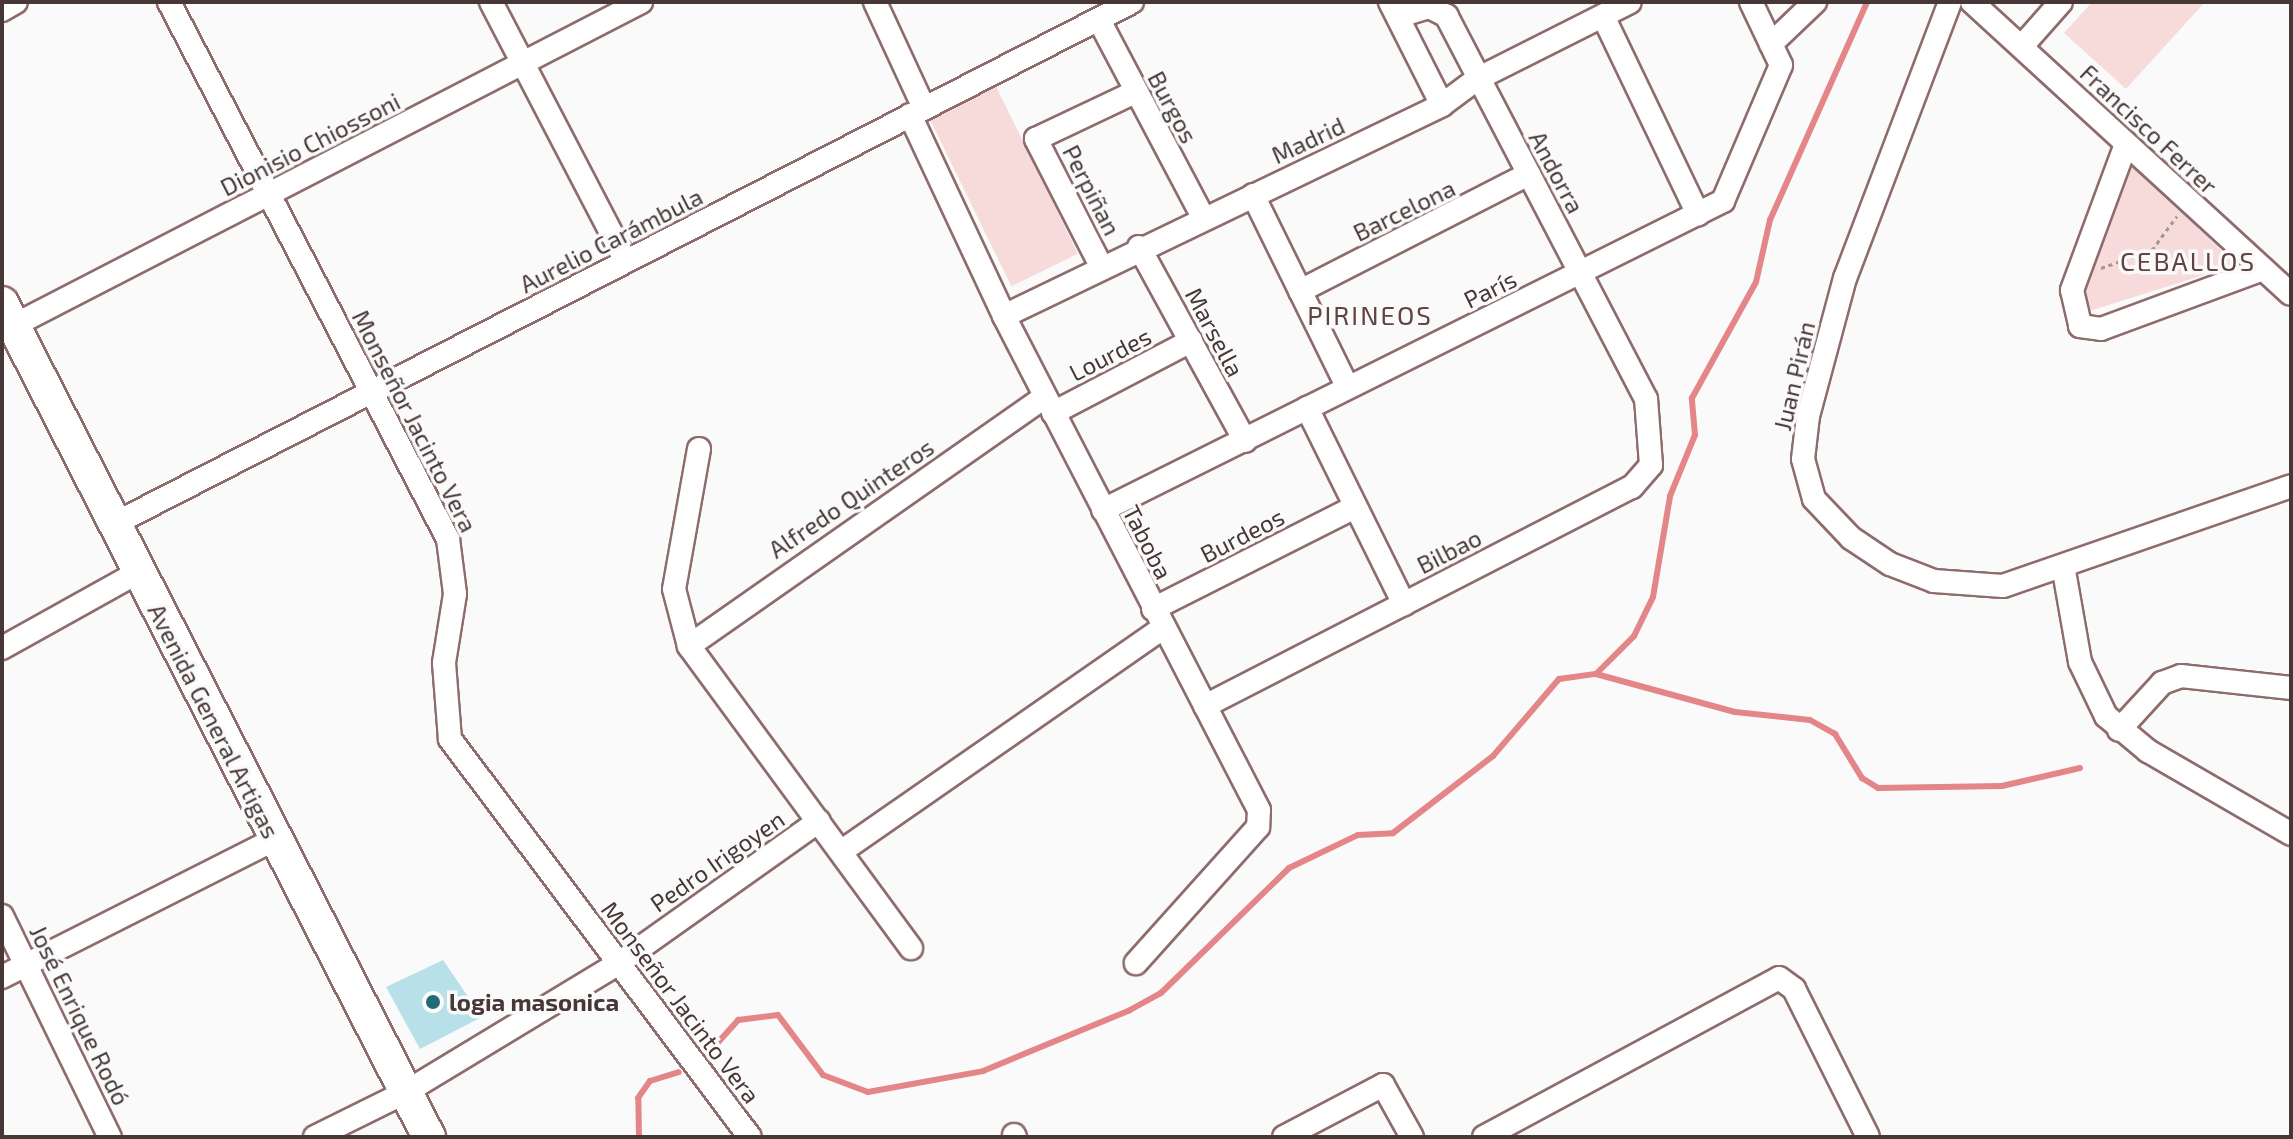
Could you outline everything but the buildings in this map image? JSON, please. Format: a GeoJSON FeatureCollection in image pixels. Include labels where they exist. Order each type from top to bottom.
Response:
{"type":"FeatureCollection","features":[{"type":"Feature","properties":{"kind":"main road","name":"Avenida General Artigas"},"geometry":{"type":"LineString","coordinates":[[6,320],[429,1137]]}},
{"type":"Feature","properties":{"kind":"street"},"geometry":{"type":"LineString","coordinates":[[2,10],[16,2]]}},
{"type":"Feature","properties":{"kind":"street","name":"Monseñor Jacinto Vera"},"geometry":{"type":"LineString","coordinates":[[169,2],[372,393],[455,563],[444,663],[450,739],[750,1137]]}},
{"type":"Feature","properties":{"kind":"street"},"geometry":{"type":"LineString","coordinates":[[491,2],[626,261]]}},
{"type":"Feature","properties":{"kind":"street","name":"Dionisio Chiossoni"},"geometry":{"type":"LineString","coordinates":[[6,320],[270,193],[641,2]]}},
{"type":"Feature","properties":{"kind":"street","name":"Taboba"},"geometry":{"type":"LineString","coordinates":[[875,2],[917,112],[1004,316],[1260,818],[1136,963]]}},
{"type":"Feature","properties":{"kind":"street","name":"Aurelio Carámbula"},"geometry":{"type":"LineString","coordinates":[[114,524],[1132,2]]}},
{"type":"Feature","properties":{"kind":"street","name":"Madrid"},"geometry":{"type":"LineString","coordinates":[[1004,316],[1139,247],[1442,105],[1477,79],[1630,2]]}},
{"type":"Feature","properties":{"kind":"street"},"geometry":{"type":"LineString","coordinates":[[1751,2],[1771,44],[1815,2]]}},
{"type":"Feature","properties":{"kind":"street","name":"Juan Pirán"},"geometry":{"type":"LineString","coordinates":[[1950,2],[1845,278],[1803,459],[1814,499],[1851,538],[1890,564],[1934,581],[2003,586],[2064,571],[2291,486]]}},
{"type":"Feature","properties":{"kind":"street","name":"Francisco Ferrer"},"geometry":{"type":"LineString","coordinates":[[1972,2],[2023,45],[2126,144],[2291,294]]}},
{"type":"Feature","properties":{"kind":"street"},"geometry":{"type":"LineString","coordinates":[[2023,45],[2061,2]]}},
{"type":"Feature","properties":{"kind":"street","name":"Andorra"},"geometry":{"type":"LineString","coordinates":[[1394,9],[1438,8],[1646,399]]}},
{"type":"Feature","properties":{"kind":"street"},"geometry":{"type":"LineString","coordinates":[[1394,9],[1442,105]]}},
{"type":"Feature","properties":{"kind":"street"},"geometry":{"type":"LineString","coordinates":[[1603,16],[1698,214]]}},
{"type":"Feature","properties":{"kind":"street","name":"Burgos"},"geometry":{"type":"LineString","coordinates":[[1099,20],[1203,217]]}},
{"type":"Feature","properties":{"kind":"street","name":"París"},"geometry":{"type":"LineString","coordinates":[[1103,510],[1245,441],[1347,386],[1581,274],[1698,214],[1732,192],[1781,65],[1771,44]]}},
{"type":"Feature","properties":{"kind":"street","name":"Perpiñan"},"geometry":{"type":"LineString","coordinates":[[1101,266],[1036,139],[1135,92]]}},
{"type":"Feature","properties":{"kind":"street"},"geometry":{"type":"LineString","coordinates":[[2126,144],[2070,302],[2089,330],[2263,269]]}},
{"type":"Feature","properties":{"kind":"street","name":"Barcelona"},"geometry":{"type":"LineString","coordinates":[[1300,291],[1529,174]]}},
{"type":"Feature","properties":{"kind":"street"},"geometry":{"type":"LineString","coordinates":[[1253,195],[1347,386]]}},
{"type":"Feature","properties":{"kind":"street","name":"Marsella"},"geometry":{"type":"LineString","coordinates":[[1139,247],[1245,441]]}},
{"type":"Feature","properties":{"kind":"street","name":"Lourdes"},"geometry":{"type":"LineString","coordinates":[[1049,405],[1191,341]]}},
{"type":"Feature","properties":{"kind":"street","name":"Bilbao"},"geometry":{"type":"LineString","coordinates":[[1205,706],[1632,487],[1651,465],[1646,399]]}},
{"type":"Feature","properties":{"kind":"street","name":"Alfredo Quinteros"},"geometry":{"type":"LineString","coordinates":[[689,646],[1049,405]]}},
{"type":"Feature","properties":{"kind":"street"},"geometry":{"type":"LineString","coordinates":[[1307,408],[1404,604]]}},
{"type":"Feature","properties":{"kind":"street"},"geometry":{"type":"LineString","coordinates":[[699,449],[674,589],[689,646],[911,948]]}},
{"type":"Feature","properties":{"kind":"street","name":"Burdeos"},"geometry":{"type":"LineString","coordinates":[[1158,619],[1355,507]]}},
{"type":"Feature","properties":{"kind":"street"},"geometry":{"type":"LineString","coordinates":[[2064,571],[2080,662],[2119,730],[2291,834]]}},
{"type":"Feature","properties":{"kind":"street"},"geometry":{"type":"LineString","coordinates":[[2,648],[137,573]]}},
{"type":"Feature","properties":{"kind":"street"},"geometry":{"type":"LineString","coordinates":[[842,851],[1158,619]]}},
{"type":"Feature","properties":{"kind":"street"},"geometry":{"type":"LineString","coordinates":[[2119,730],[2162,683],[2181,676],[2291,688]]}},
{"type":"Feature","properties":{"kind":"street","name":"Pedro Irigoyen"},"geometry":{"type":"LineString","coordinates":[[315,1137],[406,1092],[619,963],[819,821]]}},
{"type":"Feature","properties":{"kind":"street"},"geometry":{"type":"LineString","coordinates":[[2,977],[275,839]]}},
{"type":"Feature","properties":{"kind":"street","name":"José Enrique Rodó"},"geometry":{"type":"LineString","coordinates":[[2,916],[110,1137]]}},
{"type":"Feature","properties":{"kind":"street"},"geometry":{"type":"LineString","coordinates":[[1484,1137],[1767,981],[1779,978],[1794,989],[1868,1137]]}},
{"type":"Feature","properties":{"kind":"street"},"geometry":{"type":"LineString","coordinates":[[1284,1137],[1383,1085],[1412,1137]]}},
{"type":"Feature","properties":{"kind":"path"},"geometry":{"type":"LineString","coordinates":[[2082,263],[2104,268],[2152,250],[2187,200]]}},
{"type":"Feature","properties":{"kind":"shaded area"},"geometry":{"type":"Polygon","coordinates":[[[2092,2],[2205,2],[2126,89],[2064,33],[2092,2]]]}},
{"type":"Feature","properties":{"kind":"shaded area"},"geometry":{"type":"Polygon","coordinates":[[[995,84],[1078,254],[1011,286],[928,116],[995,84]]]}},
{"type":"Feature","properties":{"kind":"shaded area"},"geometry":{"type":"Polygon","coordinates":[[[2135,166],[2236,265],[2083,313],[2081,297],[2127,168],[2135,166]]]}},
{"type":"Feature","properties":{"kind":"waterway"},"geometry":{"type":"LineString","coordinates":[[713,1048],[738,1020],[778,1015],[823,1075],[868,1092],[983,1071],[1130,1010],[1161,993],[1289,868],[1358,835],[1393,833],[1493,756],[1559,679],[1596,674],[1634,636],[1653,597],[1670,496],[1695,435],[1692,398],[1756,282],[1770,220],[1867,2]]}},
{"type":"Feature","properties":{"kind":"waterway"},"geometry":{"type":"LineString","coordinates":[[1596,674],[1735,712],[1810,720],[1835,734],[1862,778],[1878,788],[2002,786],[2080,768]]}},
{"type":"Feature","properties":{"kind":"waterway"},"geometry":{"type":"LineString","coordinates":[[639,1137],[638,1098],[650,1081],[679,1072]]}},
{"type":"Feature","properties":{"kind":"place","name":"logia masonica"},"geometry":{"type":"Point","coordinates":[433,1002]}},
{"type":"Feature","properties":{"kind":"district","name":"CEBALLOS"},"geometry":{"type":"Point","coordinates":[2188,261]}},
{"type":"Feature","properties":{"kind":"district","name":"PIRINEOS"},"geometry":{"type":"Point","coordinates":[1370,315]}}]}
